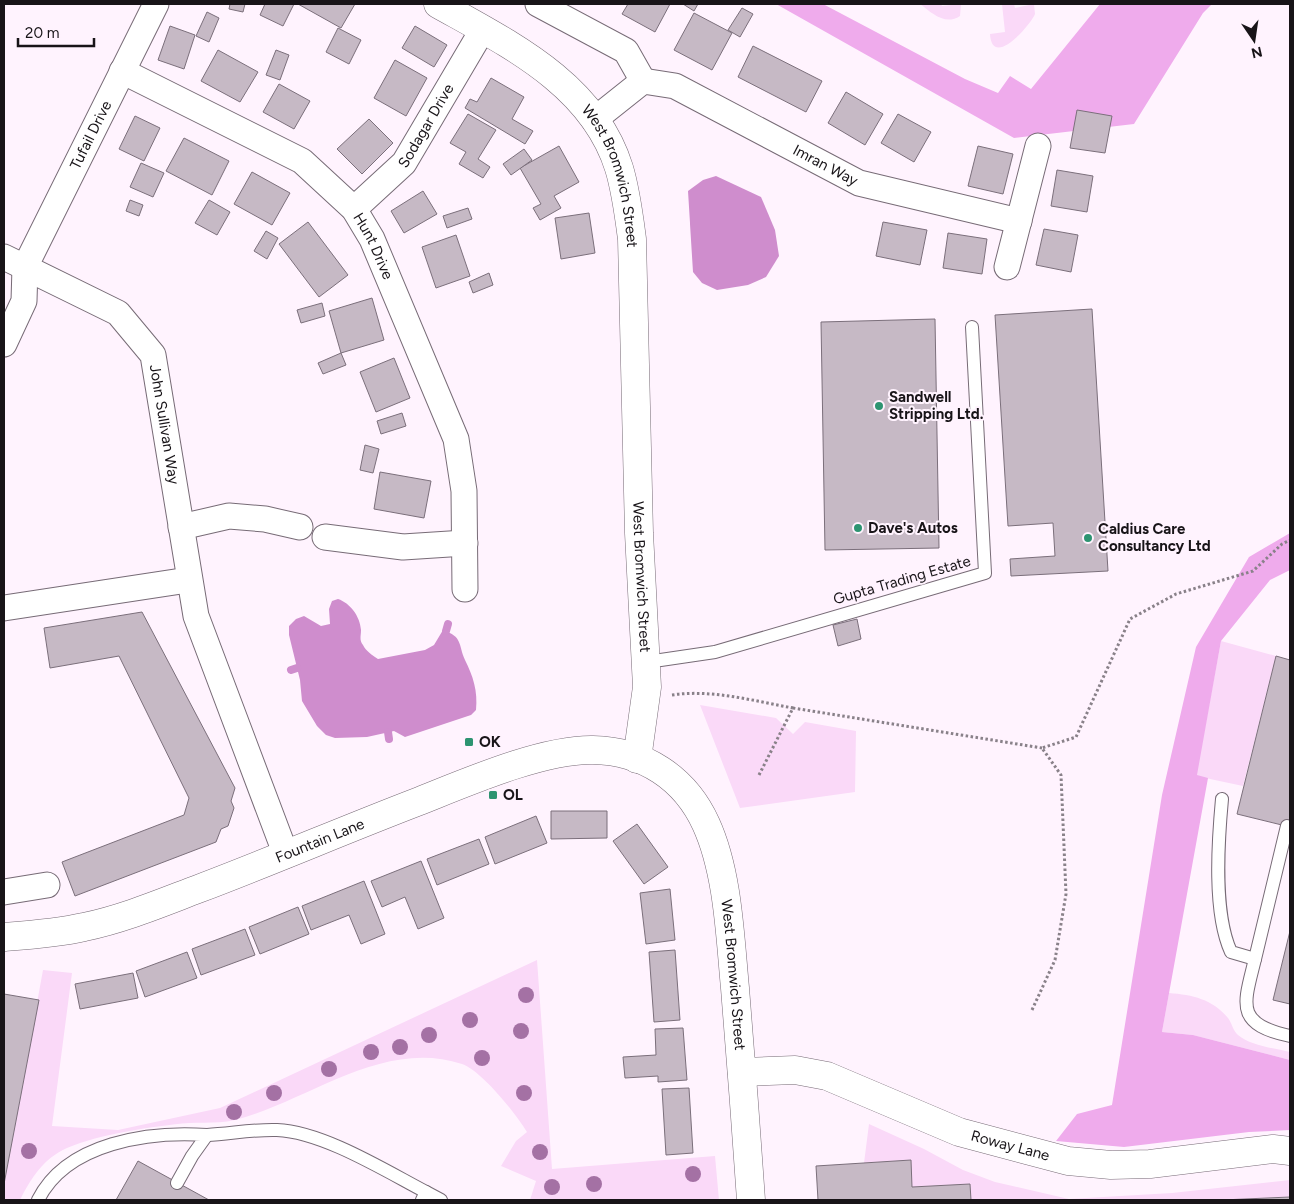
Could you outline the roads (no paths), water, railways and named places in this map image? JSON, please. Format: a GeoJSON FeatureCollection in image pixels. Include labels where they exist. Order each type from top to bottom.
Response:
{"type":"FeatureCollection","features":[{"type":"Feature","properties":{"kind":"street","name":"Tufail Drive"},"geometry":{"type":"LineString","coordinates":[[14,262],[122,71],[156,4]]}},
{"type":"Feature","properties":{"kind":"street","name":"West Bromwich Street"},"geometry":{"type":"LineString","coordinates":[[438,4],[526,55],[571,90],[594,120],[619,167],[627,200],[632,239],[639,533],[647,662],[646,698],[637,759],[665,772],[685,789],[702,815],[718,860],[730,930],[751,1200]]}},
{"type":"Feature","properties":{"kind":"street"},"geometry":{"type":"LineString","coordinates":[[538,4],[626,51],[643,81],[594,120]]}},
{"type":"Feature","properties":{"kind":"street","name":"Sodagar Drive"},"geometry":{"type":"LineString","coordinates":[[354,209],[404,163],[483,30]]}},
{"type":"Feature","properties":{"kind":"street","name":"Hunt Drive"},"geometry":{"type":"LineString","coordinates":[[122,71],[302,161],[354,209],[372,239],[456,439],[464,492],[465,589]]}},
{"type":"Feature","properties":{"kind":"street","name":"Imran Way"},"geometry":{"type":"LineString","coordinates":[[643,81],[675,86],[859,183],[1018,221]]}},
{"type":"Feature","properties":{"kind":"street"},"geometry":{"type":"LineString","coordinates":[[1007,267],[1038,146]]}},
{"type":"Feature","properties":{"kind":"street"},"geometry":{"type":"LineString","coordinates":[[4,344],[24,302],[14,262]]}},
{"type":"Feature","properties":{"kind":"street","name":"John Sullivan Way"},"geometry":{"type":"LineString","coordinates":[[14,262],[118,313],[153,355],[188,580],[196,616],[286,855]]}},
{"type":"Feature","properties":{"kind":"street"},"geometry":{"type":"LineString","coordinates":[[181,527],[229,516],[265,519],[300,527]]}},
{"type":"Feature","properties":{"kind":"street"},"geometry":{"type":"LineString","coordinates":[[325,537],[403,547],[465,543]]}},
{"type":"Feature","properties":{"kind":"street"},"geometry":{"type":"LineString","coordinates":[[4,608],[188,580]]}},
{"type":"Feature","properties":{"kind":"street","name":"Fountain Lane"},"geometry":{"type":"LineString","coordinates":[[4,937],[83,928],[143,909],[286,855],[464,784],[547,757],[571,751],[593,750],[614,752],[637,759]]}},
{"type":"Feature","properties":{"kind":"street"},"geometry":{"type":"LineString","coordinates":[[4,892],[47,885]]}},
{"type":"Feature","properties":{"kind":"street","name":"Roway Lane"},"geometry":{"type":"LineString","coordinates":[[742,1072],[795,1070],[828,1076],[959,1132],[1068,1161],[1111,1165],[1150,1164],[1273,1150],[1290,1151]]}},
{"type":"Feature","properties":{"kind":"lane","name":"Gupta Trading Estate"},"geometry":{"type":"LineString","coordinates":[[647,662],[715,652],[985,573],[972,327]]}},
{"type":"Feature","properties":{"kind":"lane"},"geometry":{"type":"LineString","coordinates":[[1222,799],[1218,845],[1220,917],[1225,938],[1231,952],[1255,959]]}},
{"type":"Feature","properties":{"kind":"lane"},"geometry":{"type":"LineString","coordinates":[[1287,826],[1245,1004],[1251,1020],[1273,1032],[1290,1036]]}},
{"type":"Feature","properties":{"kind":"lane"},"geometry":{"type":"LineString","coordinates":[[38,1200],[61,1170],[85,1155],[114,1143],[177,1133],[207,1135],[276,1130],[303,1133],[330,1144],[424,1196],[441,1200]]}},
{"type":"Feature","properties":{"kind":"lane"},"geometry":{"type":"LineString","coordinates":[[178,1183],[192,1156],[207,1135]]}},
{"type":"Feature","properties":{"kind":"waterway"},"geometry":{"type":"LineString","coordinates":[[446,631],[448,624]]}},
{"type":"Feature","properties":{"kind":"waterway"},"geometry":{"type":"LineString","coordinates":[[291,670],[297,668]]}},
{"type":"Feature","properties":{"kind":"waterway"},"geometry":{"type":"LineString","coordinates":[[388,732],[389,739]]}},
{"type":"Feature","properties":{"kind":"place","name":"Sandwell Stripping Ltd."},"geometry":{"type":"Point","coordinates":[879,406]}},
{"type":"Feature","properties":{"kind":"place","name":"Dave's Autos"},"geometry":{"type":"Point","coordinates":[858,528]}},
{"type":"Feature","properties":{"kind":"place","name":"Caldius Care Consultancy Ltd"},"geometry":{"type":"Point","coordinates":[1088,538]}},
{"type":"Feature","properties":{"kind":"place","name":"OK"},"geometry":{"type":"Point","coordinates":[469,742]}},
{"type":"Feature","properties":{"kind":"place","name":"OL"},"geometry":{"type":"Point","coordinates":[493,795]}}]}
